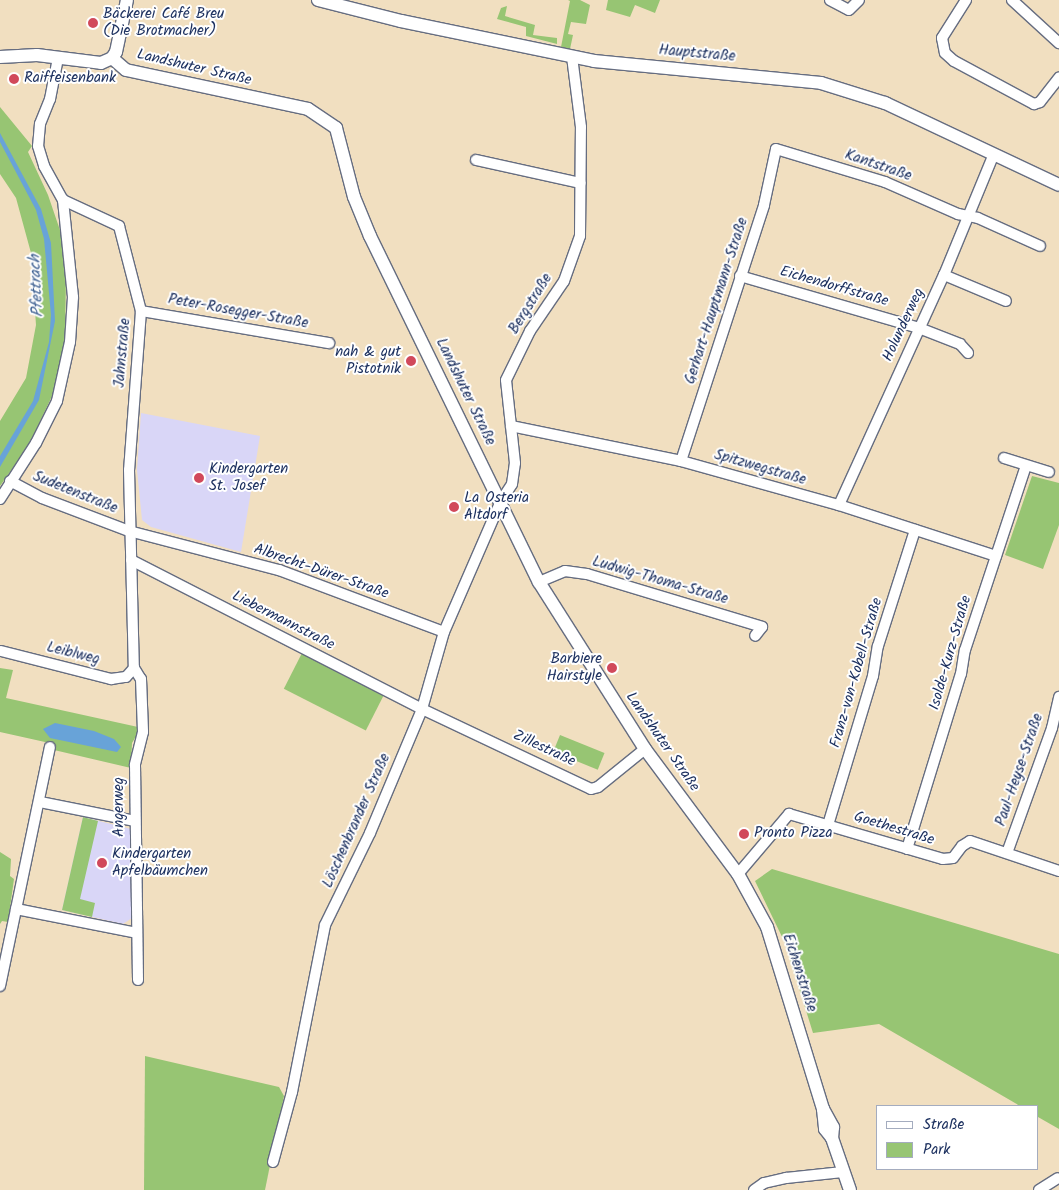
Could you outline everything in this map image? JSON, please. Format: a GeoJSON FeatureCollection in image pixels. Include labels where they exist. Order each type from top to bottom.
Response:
{"type":"FeatureCollection","features":[{"type":"Feature","properties":{"kind":"street"},"geometry":{"type":"LineString","coordinates":[[0,57],[37,55],[101,63],[112,58],[116,52],[127,0]]}},
{"type":"Feature","properties":{"kind":"street","name":"Hauptstraße"},"geometry":{"type":"LineString","coordinates":[[318,0],[401,22],[572,57],[822,83],[885,103],[993,156],[1059,185]]}},
{"type":"Feature","properties":{"kind":"street"},"geometry":{"type":"LineString","coordinates":[[830,0],[849,10],[859,0]]}},
{"type":"Feature","properties":{"kind":"street"},"geometry":{"type":"LineString","coordinates":[[966,0],[942,38],[946,53],[954,61],[1034,104],[1040,102],[1059,78]]}},
{"type":"Feature","properties":{"kind":"street"},"geometry":{"type":"LineString","coordinates":[[1017,1],[1059,43]]}},
{"type":"Feature","properties":{"kind":"street","name":"Bergstraße"},"geometry":{"type":"LineString","coordinates":[[501,501],[512,484],[515,463],[506,380],[530,331],[564,281],[580,236],[581,127],[572,57]]}},
{"type":"Feature","properties":{"kind":"street"},"geometry":{"type":"LineString","coordinates":[[58,58],[50,99],[40,124],[38,146],[52,184],[63,200]]}},
{"type":"Feature","properties":{"kind":"street","name":"Landshuter Straße"},"geometry":{"type":"LineString","coordinates":[[112,58],[126,70],[308,109],[336,128],[354,197],[370,236],[539,582],[645,749],[725,856]]}},
{"type":"Feature","properties":{"kind":"street","name":"Kantstraße"},"geometry":{"type":"LineString","coordinates":[[776,149],[885,182],[1040,246]]}},
{"type":"Feature","properties":{"kind":"street","name":"Gerhart-Hauptmann-Straße"},"geometry":{"type":"LineString","coordinates":[[682,461],[764,205],[776,149]]}},
{"type":"Feature","properties":{"kind":"street","name":"Holunderweg"},"geometry":{"type":"LineString","coordinates":[[839,505],[944,275],[993,156]]}},
{"type":"Feature","properties":{"kind":"street"},"geometry":{"type":"LineString","coordinates":[[476,160],[581,182]]}},
{"type":"Feature","properties":{"kind":"street","name":"Jahnstraße"},"geometry":{"type":"LineString","coordinates":[[63,200],[119,226],[141,311],[132,429],[129,531],[134,668]]}},
{"type":"Feature","properties":{"kind":"street","name":"Sudetenstraße"},"geometry":{"type":"LineString","coordinates":[[0,499],[36,443],[57,401],[70,342],[73,297],[63,200]]}},
{"type":"Feature","properties":{"kind":"street"},"geometry":{"type":"LineString","coordinates":[[944,275],[1006,301]]}},
{"type":"Feature","properties":{"kind":"street","name":"Eichendorffstraße"},"geometry":{"type":"LineString","coordinates":[[740,276],[919,328],[960,344],[968,353]]}},
{"type":"Feature","properties":{"kind":"street","name":"Peter-Rosegger-Straße"},"geometry":{"type":"LineString","coordinates":[[141,311],[329,343]]}},
{"type":"Feature","properties":{"kind":"street","name":"Spitzwegstraße"},"geometry":{"type":"LineString","coordinates":[[511,426],[682,461],[839,505],[996,556]]}},
{"type":"Feature","properties":{"kind":"street"},"geometry":{"type":"LineString","coordinates":[[1004,458],[1049,472]]}},
{"type":"Feature","properties":{"kind":"street","name":"Isolde-Kurz-Straße"},"geometry":{"type":"LineString","coordinates":[[907,849],[961,674],[964,650],[1026,466]]}},
{"type":"Feature","properties":{"kind":"street","name":"Sudetenstraße"},"geometry":{"type":"LineString","coordinates":[[10,481],[42,498],[129,531]]}},
{"type":"Feature","properties":{"kind":"street","name":"Löschenbrander Straße"},"geometry":{"type":"LineString","coordinates":[[273,1162],[292,1092],[325,925],[370,833],[422,709],[444,632],[501,501]]}},
{"type":"Feature","properties":{"kind":"street","name":"Franz-von-Kobell-Straße"},"geometry":{"type":"LineString","coordinates":[[828,825],[873,676],[878,646],[915,530]]}},
{"type":"Feature","properties":{"kind":"street","name":"Albrecht-Dürer-Straße"},"geometry":{"type":"LineString","coordinates":[[129,531],[279,570],[444,632]]}},
{"type":"Feature","properties":{"kind":"street","name":"Liebermannstraße"},"geometry":{"type":"LineString","coordinates":[[131,560],[422,709]]}},
{"type":"Feature","properties":{"kind":"street","name":"Ludwig-Thoma-Straße"},"geometry":{"type":"LineString","coordinates":[[539,582],[564,571],[587,574],[762,627],[756,636]]}},
{"type":"Feature","properties":{"kind":"street","name":"Leiblweg"},"geometry":{"type":"LineString","coordinates":[[0,651],[111,679],[126,677],[134,668]]}},
{"type":"Feature","properties":{"kind":"street","name":"Angerweg"},"geometry":{"type":"LineString","coordinates":[[134,668],[142,679],[142,732],[136,765],[135,821],[138,980]]}},
{"type":"Feature","properties":{"kind":"street","name":"Paul-Heyse-Straße"},"geometry":{"type":"LineString","coordinates":[[1007,853],[1052,728],[1059,697]]}},
{"type":"Feature","properties":{"kind":"street","name":"Zillestraße"},"geometry":{"type":"LineString","coordinates":[[422,709],[591,789],[598,787],[645,749]]}},
{"type":"Feature","properties":{"kind":"street"},"geometry":{"type":"LineString","coordinates":[[0,986],[50,747]]}},
{"type":"Feature","properties":{"kind":"street"},"geometry":{"type":"LineString","coordinates":[[40,802],[135,821]]}},
{"type":"Feature","properties":{"kind":"street","name":"Goethestraße"},"geometry":{"type":"LineString","coordinates":[[738,874],[749,864],[786,816],[793,814],[948,860],[970,842],[1059,871]]}},
{"type":"Feature","properties":{"kind":"street","name":"Eichenstraße"},"geometry":{"type":"LineString","coordinates":[[725,856],[738,874],[773,945],[823,1109],[825,1129],[832,1138],[850,1190]]}},
{"type":"Feature","properties":{"kind":"street"},"geometry":{"type":"LineString","coordinates":[[16,909],[137,933]]}},
{"type":"Feature","properties":{"kind":"street"},"geometry":{"type":"LineString","coordinates":[[754,1190],[764,1183],[786,1178],[843,1172]]}},
{"type":"Feature","properties":{"kind":"street"},"geometry":{"type":"LineString","coordinates":[[1039,1190],[1058,1178]]}},
{"type":"Feature","properties":{"kind":"shaded area"},"geometry":{"type":"Polygon","coordinates":[[[141,413],[260,436],[241,552],[151,527],[142,520],[137,470],[141,413]]]}},
{"type":"Feature","properties":{"kind":"shaded area","name":"Kindergarten Apfelbäumchen"},"geometry":{"type":"Polygon","coordinates":[[[83,817],[131,829],[132,918],[123,924],[62,910],[83,817]]]}},
{"type":"Feature","properties":{"kind":"green space"},"geometry":{"type":"Polygon","coordinates":[[[568,0],[580,0],[590,5],[586,24],[571,22],[568,34],[573,35],[570,49],[561,47],[570,1],[568,0]]]}},
{"type":"Feature","properties":{"kind":"green space"},"geometry":{"type":"Polygon","coordinates":[[[608,0],[660,0],[655,13],[635,5],[630,17],[606,10],[608,0]]]}},
{"type":"Feature","properties":{"kind":"green space"},"geometry":{"type":"Polygon","coordinates":[[[507,6],[505,16],[535,25],[533,35],[557,38],[557,44],[526,36],[526,27],[497,19],[501,8],[507,6]]]}},
{"type":"Feature","properties":{"kind":"green space"},"geometry":{"type":"Polygon","coordinates":[[[0,107],[32,146],[28,152],[48,195],[62,236],[66,277],[65,339],[53,394],[29,445],[0,486],[0,421],[26,378],[36,325],[31,253],[16,198],[0,174],[0,107]]]}},
{"type":"Feature","properties":{"kind":"green space"},"geometry":{"type":"Polygon","coordinates":[[[1032,476],[1059,483],[1059,525],[1043,569],[1005,555],[1032,476]]]}},
{"type":"Feature","properties":{"kind":"green space"},"geometry":{"type":"Polygon","coordinates":[[[302,653],[384,695],[366,730],[284,689],[302,653]]]}},
{"type":"Feature","properties":{"kind":"green space"},"geometry":{"type":"Polygon","coordinates":[[[0,668],[13,670],[6,698],[138,727],[138,733],[132,743],[131,768],[54,750],[54,744],[0,732],[0,668]]]}},
{"type":"Feature","properties":{"kind":"green space"},"geometry":{"type":"Polygon","coordinates":[[[560,735],[605,753],[598,770],[553,752],[560,735]]]}},
{"type":"Feature","properties":{"kind":"green space"},"geometry":{"type":"Polygon","coordinates":[[[83,817],[98,821],[80,899],[95,903],[92,917],[62,910],[83,817]]]}},
{"type":"Feature","properties":{"kind":"green space"},"geometry":{"type":"Polygon","coordinates":[[[0,852],[11,859],[10,876],[14,879],[8,922],[2,921],[0,924],[0,852]]]}},
{"type":"Feature","properties":{"kind":"green space"},"geometry":{"type":"Polygon","coordinates":[[[772,869],[1059,954],[1059,1129],[1039,1118],[1039,1105],[1018,1105],[879,1024],[813,1033],[785,943],[755,881],[772,869]]]}},
{"type":"Feature","properties":{"kind":"green space"},"geometry":{"type":"Polygon","coordinates":[[[145,1056],[279,1087],[284,1096],[265,1190],[144,1190],[145,1056]]]}},
{"type":"Feature","properties":{"kind":"water"},"geometry":{"type":"Polygon","coordinates":[[[0,133],[41,209],[51,243],[55,321],[39,400],[0,467],[0,456],[33,401],[49,342],[51,315],[44,239],[36,210],[0,142],[0,133]]]}},
{"type":"Feature","properties":{"kind":"water"},"geometry":{"type":"Polygon","coordinates":[[[55,723],[94,731],[114,739],[121,747],[117,752],[50,738],[43,729],[55,723]]]}},
{"type":"Feature","properties":{"kind":"place","name":"Bäckerei Café Breu (Die Brotmacher)"},"geometry":{"type":"Point","coordinates":[93,23]}},
{"type":"Feature","properties":{"kind":"place","name":"Raiffeisenbank"},"geometry":{"type":"Point","coordinates":[14,79]}},
{"type":"Feature","properties":{"kind":"place","name":"nah & gut Pistotnik"},"geometry":{"type":"Point","coordinates":[411,361]}},
{"type":"Feature","properties":{"kind":"place","name":"Kindergarten St. Josef"},"geometry":{"type":"Point","coordinates":[199,478]}},
{"type":"Feature","properties":{"kind":"place","name":"La Osteria Altdorf"},"geometry":{"type":"Point","coordinates":[454,507]}},
{"type":"Feature","properties":{"kind":"place","name":"Barbiere Hairstyle"},"geometry":{"type":"Point","coordinates":[612,668]}},
{"type":"Feature","properties":{"kind":"place","name":"Pronto Pizza"},"geometry":{"type":"Point","coordinates":[744,834]}},
{"type":"Feature","properties":{"kind":"place","name":"Kindergarten Apfelbäumchen"},"geometry":{"type":"Point","coordinates":[102,863]}},
{"type":"Feature","properties":{"kind":"water label","name":"Pfettrach"},"geometry":{"type":"Point","coordinates":[37,286]}}]}
